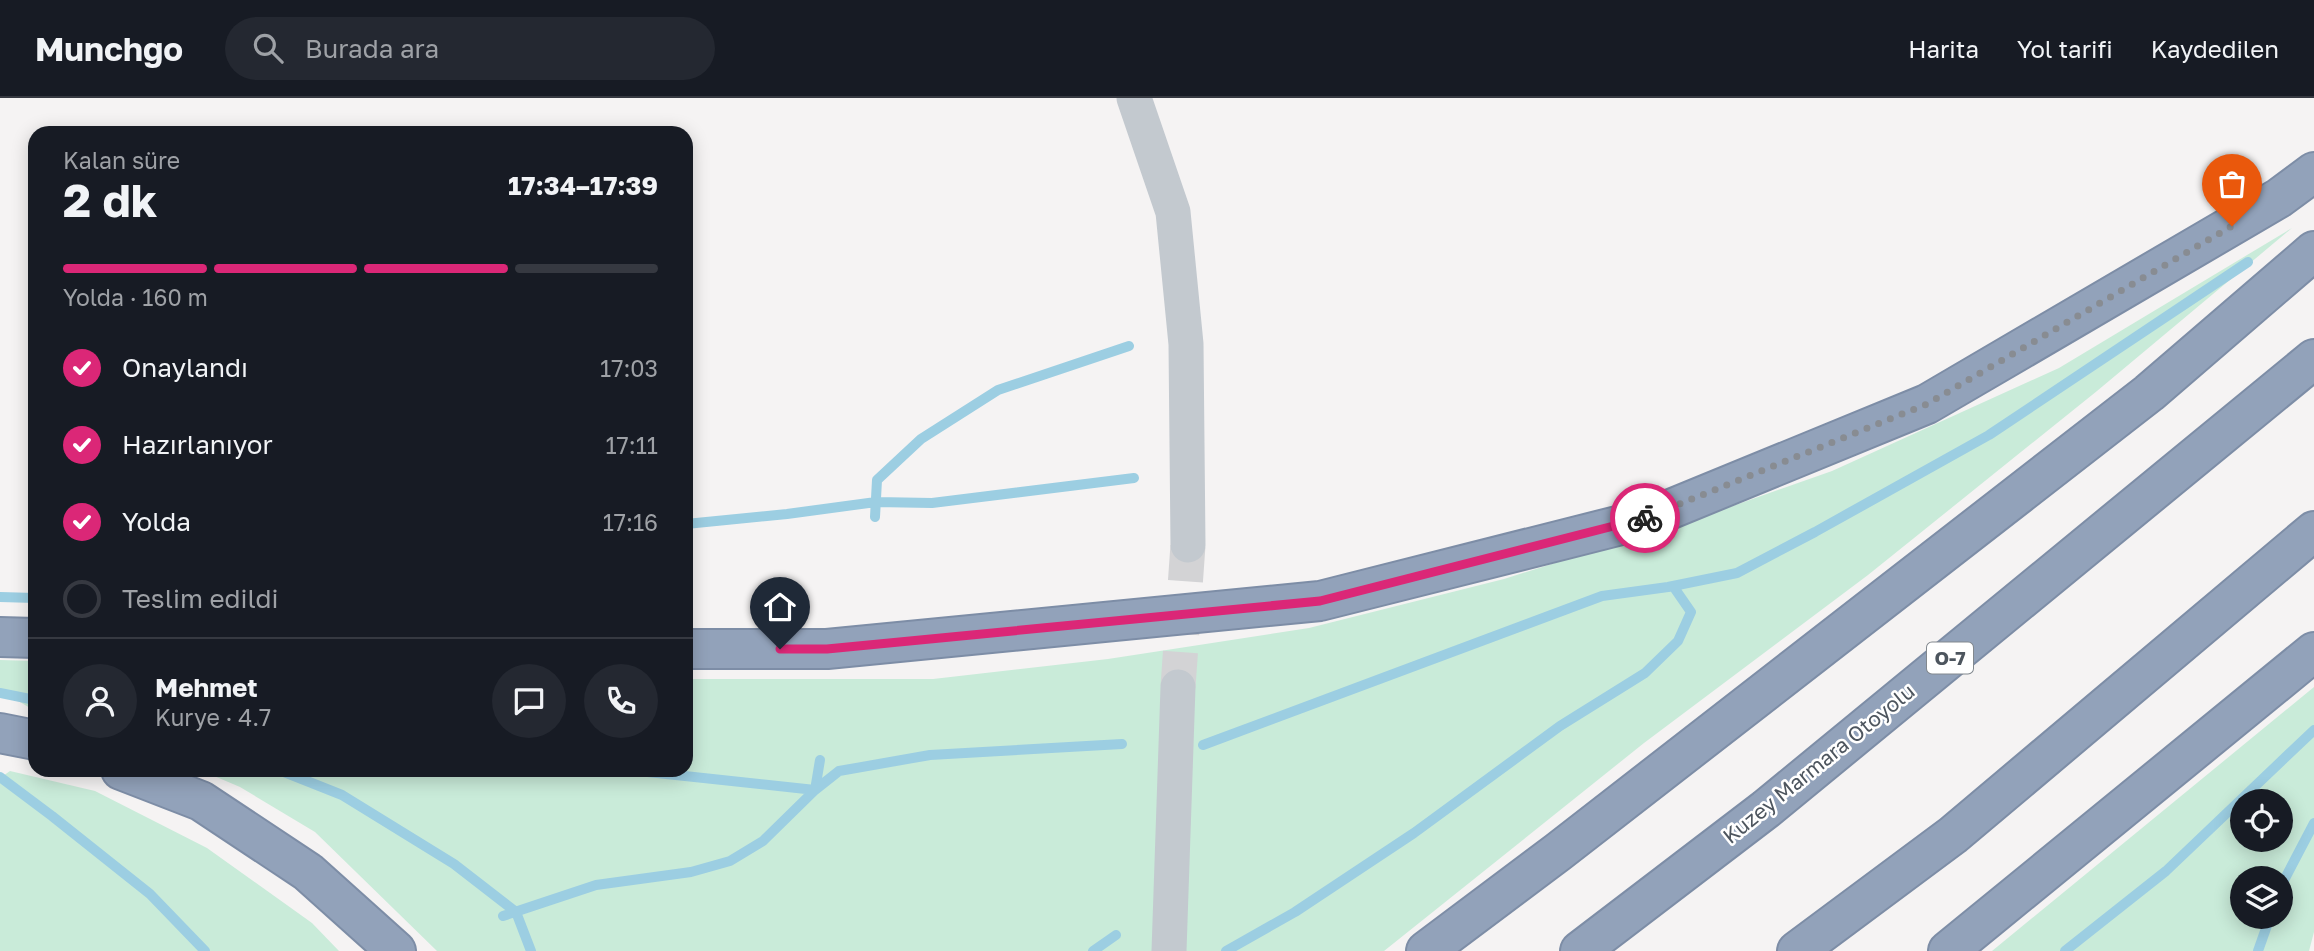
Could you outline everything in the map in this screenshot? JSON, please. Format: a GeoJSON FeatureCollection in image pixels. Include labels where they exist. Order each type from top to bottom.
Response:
{"type":"FeatureCollection","features":[{"type":"Feature","properties":{"kind":"highway"},"geometry":{"type":"LineString","coordinates":[[693,649],[827,649],[1320,601],[1648,517],[1927,404],[2279,198],[2314,172]]}},
{"type":"Feature","properties":{"kind":"highway"},"geometry":{"type":"LineString","coordinates":[[1426,951],[1558,852],[2149,393],[2314,251]]}},
{"type":"Feature","properties":{"kind":"highway","name":"Kuzey Marmara Otoyolu"},"geometry":{"type":"LineString","coordinates":[[1580,951],[1766,809],[2314,359]]}},
{"type":"Feature","properties":{"kind":"highway"},"geometry":{"type":"LineString","coordinates":[[1797,951],[1953,835],[2314,531]]}},
{"type":"Feature","properties":{"kind":"highway"},"geometry":{"type":"LineString","coordinates":[[0,637],[28,638]]}},
{"type":"Feature","properties":{"kind":"highway"},"geometry":{"type":"LineString","coordinates":[[1948,951],[2314,652]]}},
{"type":"Feature","properties":{"kind":"highway"},"geometry":{"type":"LineString","coordinates":[[0,733],[28,739]]}},
{"type":"Feature","properties":{"kind":"highway"},"geometry":{"type":"LineString","coordinates":[[139,777],[201,801],[308,872],[396,951]]}},
{"type":"Feature","properties":{"kind":"street"},"geometry":{"type":"LineString","coordinates":[[1134,98],[1173,212],[1186,344],[1188,545]]}},
{"type":"Feature","properties":{"kind":"street"},"geometry":{"type":"LineString","coordinates":[[1169,951],[1178,687]]}},
{"type":"Feature","properties":{"kind":"green space"},"geometry":{"type":"Polygon","coordinates":[[[2292,228],[2097,391],[1868,575],[1644,743],[1384,951],[437,951],[315,832],[240,787],[216,777],[693,777],[693,679],[933,679],[1108,659],[1309,628],[1504,579],[1710,514],[1832,471],[2059,368],[2292,228]]]}},
{"type":"Feature","properties":{"kind":"green space"},"geometry":{"type":"Polygon","coordinates":[[[0,660],[28,661],[28,707],[0,690],[0,660]]]}},
{"type":"Feature","properties":{"kind":"green space"},"geometry":{"type":"Polygon","coordinates":[[[2314,687],[2314,932],[2309,951],[1992,951],[2314,687]]]}},
{"type":"Feature","properties":{"kind":"green space"},"geometry":{"type":"Polygon","coordinates":[[[10,771],[95,791],[207,848],[312,923],[339,951],[0,951],[0,778],[10,771]]]}},
{"type":"Feature","properties":{"kind":"waterway"},"geometry":{"type":"LineString","coordinates":[[1203,745],[1602,596],[1668,587],[1737,573],[1989,435],[2248,262]]}},
{"type":"Feature","properties":{"kind":"waterway"},"geometry":{"type":"LineString","coordinates":[[875,517],[877,480],[921,439],[998,390],[1129,346]]}},
{"type":"Feature","properties":{"kind":"waterway"},"geometry":{"type":"LineString","coordinates":[[693,523],[876,502],[932,503],[1134,478]]}},
{"type":"Feature","properties":{"kind":"waterway"},"geometry":{"type":"LineString","coordinates":[[1226,951],[1295,912],[1414,833],[1560,726],[1645,673],[1678,641],[1691,612],[1673,586]]}},
{"type":"Feature","properties":{"kind":"waterway"},"geometry":{"type":"LineString","coordinates":[[0,597],[28,598]]}},
{"type":"Feature","properties":{"kind":"waterway"},"geometry":{"type":"LineString","coordinates":[[0,693],[28,699]]}},
{"type":"Feature","properties":{"kind":"waterway"},"geometry":{"type":"LineString","coordinates":[[2065,951],[2166,871],[2314,730]]}},
{"type":"Feature","properties":{"kind":"waterway"},"geometry":{"type":"LineString","coordinates":[[693,777],[815,790],[839,771],[930,755],[1122,744]]}},
{"type":"Feature","properties":{"kind":"waterway"},"geometry":{"type":"LineString","coordinates":[[503,916],[596,885],[691,872],[730,861],[763,841],[815,790],[820,760]]}},
{"type":"Feature","properties":{"kind":"waterway"},"geometry":{"type":"LineString","coordinates":[[0,777],[150,894],[205,951]]}},
{"type":"Feature","properties":{"kind":"waterway"},"geometry":{"type":"LineString","coordinates":[[297,777],[342,795],[454,864],[516,912],[531,951]]}},
{"type":"Feature","properties":{"kind":"waterway"},"geometry":{"type":"LineString","coordinates":[[2292,866],[2314,823]]}},
{"type":"Feature","properties":{"kind":"waterway"},"geometry":{"type":"LineString","coordinates":[[2258,951],[2266,929]]}},
{"type":"Feature","properties":{"kind":"waterway"},"geometry":{"type":"LineString","coordinates":[[1093,951],[1116,935]]}},
{"type":"Feature","properties":{"kind":"tunnel"},"geometry":{"type":"LineString","coordinates":[[1178,687],[1188,545]]}},
{"type":"Feature","properties":{"kind":"way so far"},"geometry":{"type":"LineString","coordinates":[[1645,518],[1927,404],[2232,226]]}},
{"type":"Feature","properties":{"kind":"route"},"geometry":{"type":"LineString","coordinates":[[780,649],[827,649],[1320,601],[1645,518]]}}]}
